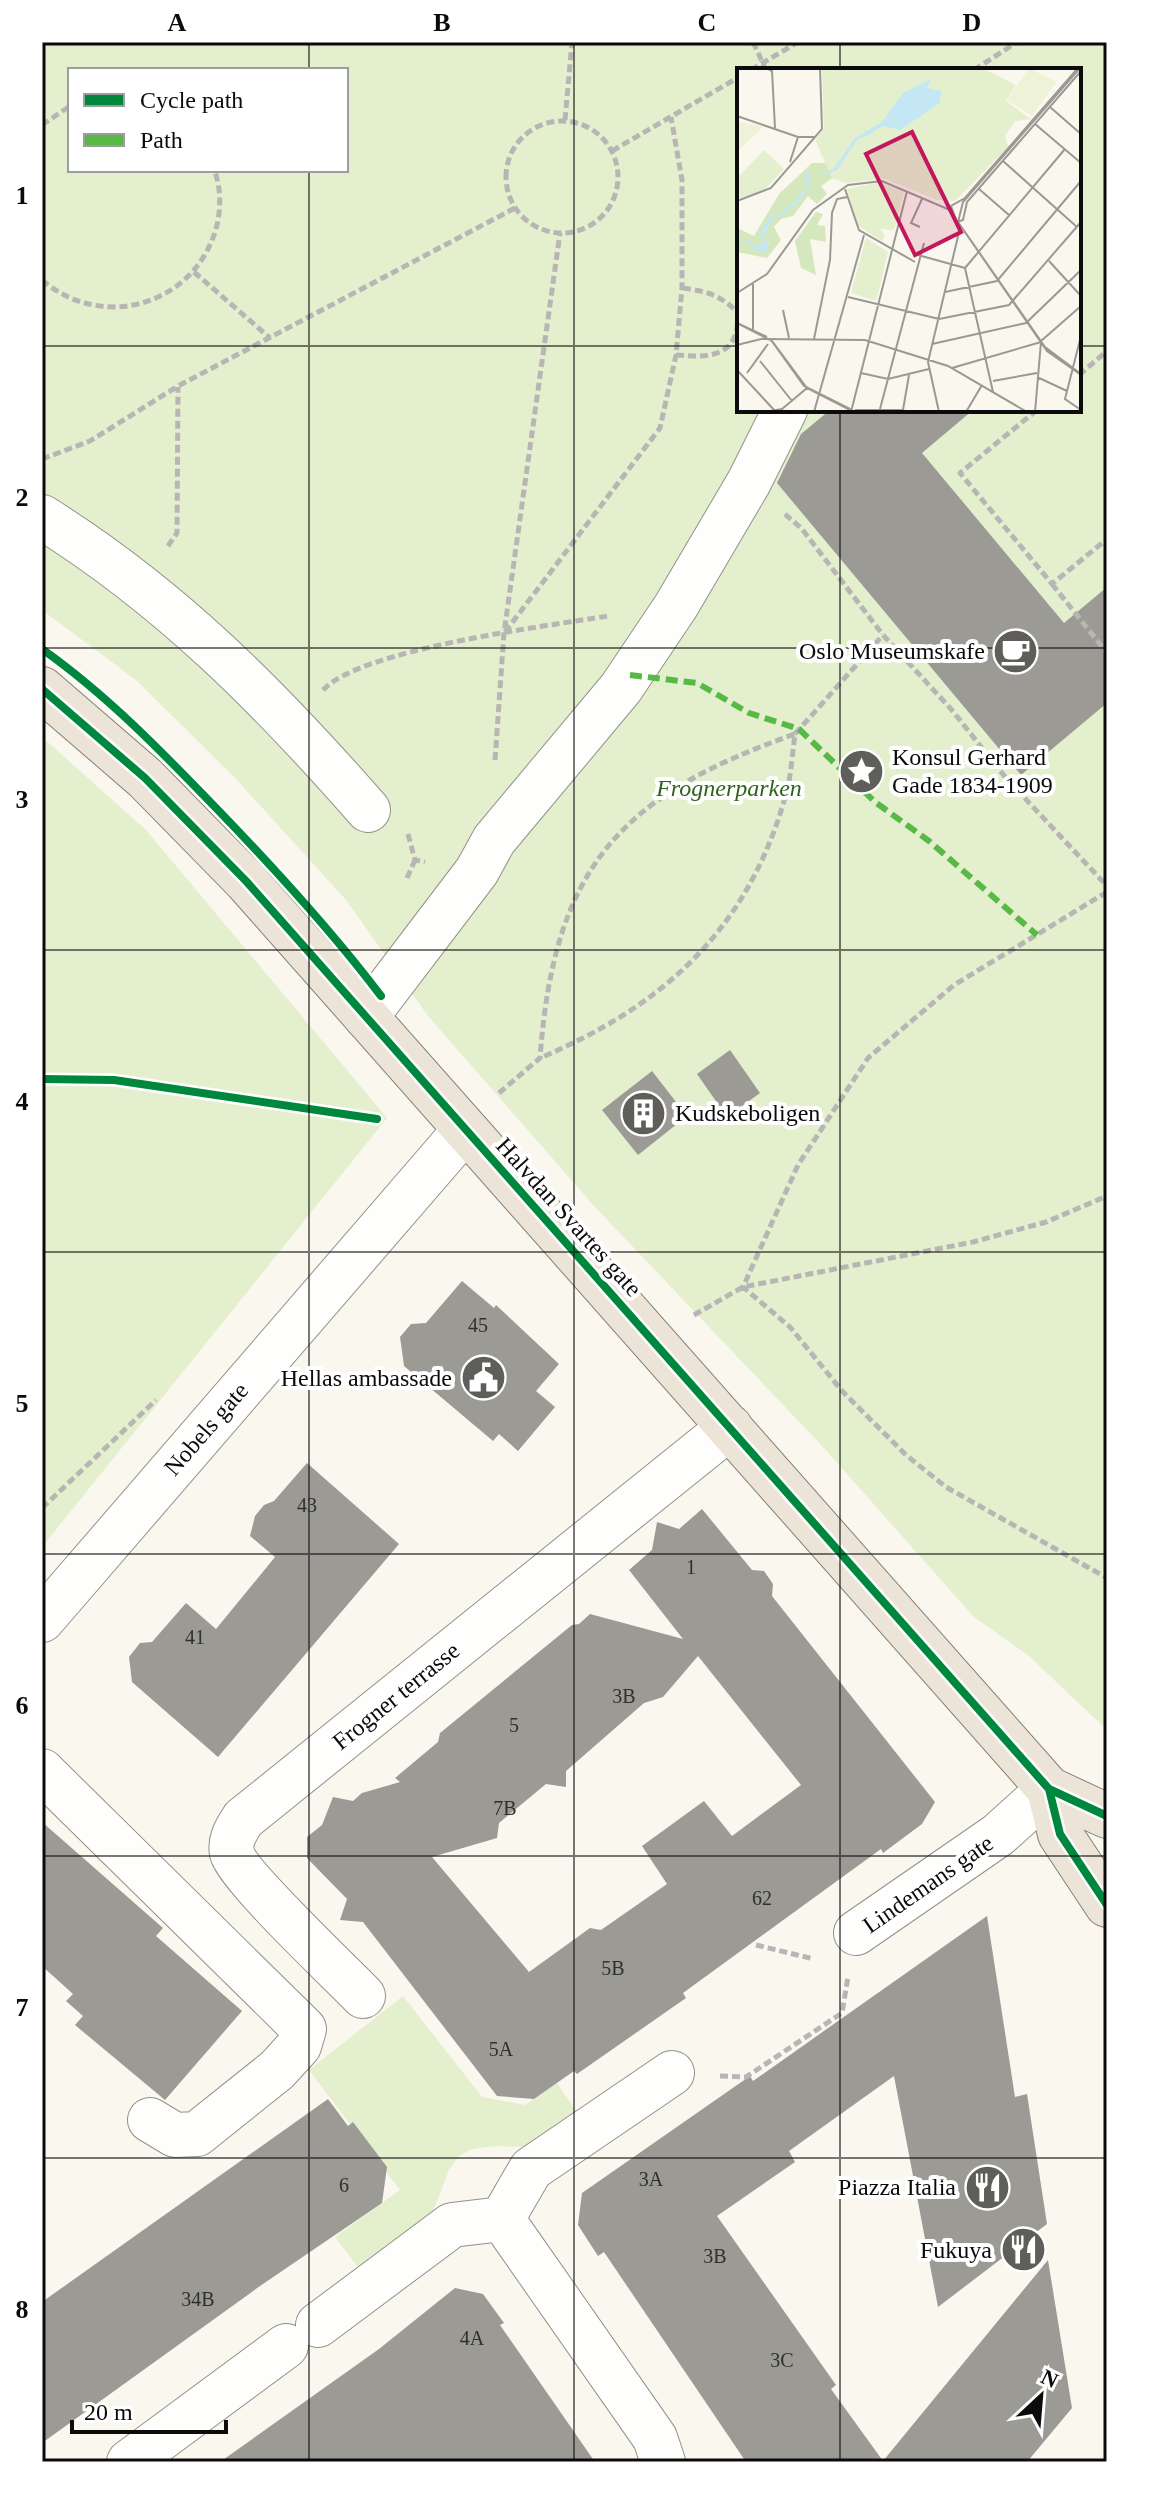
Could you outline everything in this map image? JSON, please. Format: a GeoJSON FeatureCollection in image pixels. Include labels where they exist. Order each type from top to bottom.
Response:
{"type":"FeatureCollection","features":[{"type":"Feature","properties":{"kind":"main road","name":"Halvdan Svartes gate"},"geometry":{"type":"LineString","coordinates":[[42,689],[145,778],[246,881],[366,1017],[477,1116],[730,1427],[1049,1789],[1107,1816]]}},
{"type":"Feature","properties":{"kind":"main road","name":"Halvdan Svartes gate"},"geometry":{"type":"LineString","coordinates":[[1049,1789],[1060,1834],[1107,1905]]}},
{"type":"Feature","properties":{"kind":"street"},"geometry":{"type":"LineString","coordinates":[[366,1017],[486,855],[621,688],[676,606],[749,482],[784,412]]}},
{"type":"Feature","properties":{"kind":"street"},"geometry":{"type":"LineString","coordinates":[[42,517],[143,586],[235,664],[293,723],[368,810]]}},
{"type":"Feature","properties":{"kind":"street","name":"Nobels gate"},"geometry":{"type":"LineString","coordinates":[[42,1620],[477,1116]]}},
{"type":"Feature","properties":{"kind":"street","name":"Frogner terrasse"},"geometry":{"type":"LineString","coordinates":[[363,1996],[252,1882],[232,1854],[233,1835],[243,1819],[730,1427]]}},
{"type":"Feature","properties":{"kind":"street"},"geometry":{"type":"LineString","coordinates":[[42,1771],[304,2029],[299,2046],[277,2070],[197,2134],[175,2135],[150,2120]]}},
{"type":"Feature","properties":{"kind":"street","name":"Lindemans gate"},"geometry":{"type":"LineString","coordinates":[[853,1950],[998,1835],[1049,1789]]}},
{"type":"Feature","properties":{"kind":"street"},"geometry":{"type":"LineString","coordinates":[[502,2219],[531,2169],[672,2073]]}},
{"type":"Feature","properties":{"kind":"street"},"geometry":{"type":"LineString","coordinates":[[129,2462],[452,2225],[502,2219]]}},
{"type":"Feature","properties":{"kind":"street"},"geometry":{"type":"LineString","coordinates":[[502,2219],[659,2450]]}},
{"type":"Feature","properties":{"kind":"path"},"geometry":{"type":"LineString","coordinates":[[565,120],[572,42]]}},
{"type":"Feature","properties":{"kind":"path"},"geometry":{"type":"LineString","coordinates":[[753,42],[765,68]]}},
{"type":"Feature","properties":{"kind":"path"},"geometry":{"type":"LineString","coordinates":[[754,68],[798,42]]}},
{"type":"Feature","properties":{"kind":"path"},"geometry":{"type":"LineString","coordinates":[[977,68],[1017,42]]}},
{"type":"Feature","properties":{"kind":"path"},"geometry":{"type":"LineString","coordinates":[[612,151],[737,78]]}},
{"type":"Feature","properties":{"kind":"path"},"geometry":{"type":"LineString","coordinates":[[42,125],[68,107]]}},
{"type":"Feature","properties":{"kind":"path"},"geometry":{"type":"LineString","coordinates":[[504,633],[660,428],[676,355],[682,288],[682,180],[671,117]]}},
{"type":"Feature","properties":{"kind":"path"},"geometry":{"type":"LineString","coordinates":[[565,120],[584,125],[600,136],[612,151],[618,169],[618,189],[610,207],[597,222],[580,230],[560,233],[543,230],[527,222],[507,192],[509,157],[531,129],[565,120]]}},
{"type":"Feature","properties":{"kind":"path"},"geometry":{"type":"LineString","coordinates":[[42,280],[58,294],[93,307],[130,308],[165,295],[194,272],[212,244],[220,211],[214,172]]}},
{"type":"Feature","properties":{"kind":"path"},"geometry":{"type":"LineString","coordinates":[[42,459],[90,441],[178,386],[515,208]]}},
{"type":"Feature","properties":{"kind":"path"},"geometry":{"type":"LineString","coordinates":[[368,810],[406,831],[412,840],[415,860],[486,855],[504,633],[560,233]]}},
{"type":"Feature","properties":{"kind":"path"},"geometry":{"type":"LineString","coordinates":[[194,272],[270,338]]}},
{"type":"Feature","properties":{"kind":"path"},"geometry":{"type":"LineString","coordinates":[[682,288],[711,293],[725,300],[737,312]]}},
{"type":"Feature","properties":{"kind":"path"},"geometry":{"type":"LineString","coordinates":[[676,355],[705,358],[727,348],[737,334]]}},
{"type":"Feature","properties":{"kind":"path"},"geometry":{"type":"LineString","coordinates":[[1081,373],[1107,351]]}},
{"type":"Feature","properties":{"kind":"path"},"geometry":{"type":"LineString","coordinates":[[143,586],[177,533],[178,386]]}},
{"type":"Feature","properties":{"kind":"path"},"geometry":{"type":"LineString","coordinates":[[1035,412],[960,473],[1107,653]]}},
{"type":"Feature","properties":{"kind":"path"},"geometry":{"type":"LineString","coordinates":[[802,529],[883,635],[951,709],[1006,778],[1107,886]]}},
{"type":"Feature","properties":{"kind":"path"},"geometry":{"type":"LineString","coordinates":[[1052,584],[1107,539]]}},
{"type":"Feature","properties":{"kind":"path"},"geometry":{"type":"LineString","coordinates":[[293,723],[335,677],[370,663],[504,633],[676,606]]}},
{"type":"Feature","properties":{"kind":"path"},"geometry":{"type":"LineString","coordinates":[[540,1058],[545,994],[557,947],[573,898],[607,844],[672,791],[732,756],[795,734],[883,635]]}},
{"type":"Feature","properties":{"kind":"path"},"geometry":{"type":"LineString","coordinates":[[477,1116],[540,1058],[587,1038],[635,1009],[675,978],[719,935],[758,874],[785,798],[795,734]]}},
{"type":"Feature","properties":{"kind":"path"},"geometry":{"type":"LineString","coordinates":[[743,1287],[798,1165],[868,1058],[954,985],[1107,892]]}},
{"type":"Feature","properties":{"kind":"path"},"geometry":{"type":"LineString","coordinates":[[690,1318],[743,1287],[973,1242],[1046,1222],[1107,1196]]}},
{"type":"Feature","properties":{"kind":"path"},"geometry":{"type":"LineString","coordinates":[[743,1287],[790,1327],[842,1391],[906,1455],[946,1487],[1107,1578]]}},
{"type":"Feature","properties":{"kind":"path"},"geometry":{"type":"LineString","coordinates":[[42,1508],[156,1400]]}},
{"type":"Feature","properties":{"kind":"path"},"geometry":{"type":"LineString","coordinates":[[672,2073],[746,2077],[842,2013],[853,1950],[756,1945]]}},
{"type":"Feature","properties":{"kind":"green space","name":"Frognerparken"},"geometry":{"type":"Polygon","coordinates":[[[42,42],[1107,42],[1107,1730],[1029,1656],[973,1616],[824,1448],[594,1206],[428,1016],[347,901],[237,780],[136,680],[42,610],[42,42]]]}},
{"type":"Feature","properties":{"kind":"green space"},"geometry":{"type":"Polygon","coordinates":[[[42,737],[146,830],[387,1118],[42,1547],[42,737]]]}},
{"type":"Feature","properties":{"kind":"green space"},"geometry":{"type":"Polygon","coordinates":[[[403,1996],[482,2097],[525,2105],[557,2083],[576,2111],[527,2147],[472,2149],[459,2156],[449,2170],[432,2214],[358,2267],[335,2237],[400,2190],[309,2070],[403,1996]]]}},
{"type":"Feature","properties":{"kind":"building"},"geometry":{"type":"Polygon","coordinates":[[[828,412],[971,412],[922,453],[1064,623],[1107,587],[1107,703],[1021,775],[777,483],[801,434],[828,412]]]}},
{"type":"Feature","properties":{"kind":"building"},"geometry":{"type":"Polygon","coordinates":[[[730,1050],[760,1093],[727,1117],[697,1074],[730,1050]]]}},
{"type":"Feature","properties":{"kind":"building","name":"Kudskeboligen"},"geometry":{"type":"Polygon","coordinates":[[[652,1071],[687,1116],[638,1155],[602,1110],[652,1071]]]}},
{"type":"Feature","properties":{"kind":"building","name":"Hellas ambassade"},"geometry":{"type":"Polygon","coordinates":[[[462,1281],[494,1308],[496,1305],[559,1364],[536,1391],[555,1407],[518,1451],[499,1434],[493,1441],[404,1366],[400,1337],[411,1324],[426,1323],[462,1281]]]}},
{"type":"Feature","properties":{"kind":"building"},"geometry":{"type":"Polygon","coordinates":[[[307,1463],[399,1544],[218,1757],[132,1682],[129,1657],[140,1643],[152,1642],[186,1603],[216,1629],[275,1557],[250,1536],[255,1516],[264,1505],[274,1501],[307,1463]]]}},
{"type":"Feature","properties":{"kind":"building"},"geometry":{"type":"Polygon","coordinates":[[[702,1509],[752,1570],[764,1571],[773,1584],[772,1596],[935,1802],[922,1824],[883,1853],[881,1849],[683,1993],[686,1998],[577,2074],[574,2071],[534,2099],[497,2096],[363,1922],[340,1920],[347,1899],[307,1858],[307,1837],[322,1825],[333,1797],[353,1801],[362,1793],[400,1782],[395,1778],[438,1742],[440,1733],[572,1625],[579,1624],[590,1614],[683,1639],[629,1570],[652,1550],[657,1522],[679,1529],[702,1509]],[[698,1656],[663,1697],[644,1703],[566,1771],[566,1787],[546,1784],[499,1823],[497,1838],[432,1857],[529,1972],[590,1928],[601,1930],[667,1884],[642,1846],[704,1801],[732,1836],[801,1785],[698,1656]]]}},
{"type":"Feature","properties":{"kind":"building"},"geometry":{"type":"Polygon","coordinates":[[[42,1822],[163,1928],[156,1936],[242,2011],[165,2100],[75,2025],[83,2016],[66,2001],[73,1994],[42,1966],[42,1822]]]}},
{"type":"Feature","properties":{"kind":"building"},"geometry":{"type":"Polygon","coordinates":[[[987,1916],[1015,2097],[1027,2094],[1047,2224],[938,2307],[894,2076],[789,2151],[795,2162],[717,2216],[836,2385],[831,2389],[883,2461],[1048,2260],[1072,2408],[1027,2462],[746,2462],[604,2252],[598,2256],[578,2225],[582,2193],[750,2076],[753,2081],[987,1916]]]}},
{"type":"Feature","properties":{"kind":"building"},"geometry":{"type":"Polygon","coordinates":[[[328,2099],[348,2126],[353,2122],[387,2167],[382,2203],[260,2286],[42,2443],[42,2302],[328,2099]]]}},
{"type":"Feature","properties":{"kind":"building"},"geometry":{"type":"Polygon","coordinates":[[[455,2288],[483,2294],[504,2323],[500,2325],[595,2462],[220,2462],[379,2349],[455,2288]]]}},
{"type":"Feature","properties":{"kind":"marked path"},"geometry":{"type":"LineString","coordinates":[[630,675],[697,683],[749,713],[799,729],[875,802],[929,841],[1037,935]]}},
{"type":"Feature","properties":{"kind":"cycle path"},"geometry":{"type":"LineString","coordinates":[[42,649],[155,745],[302,900],[381,996]]}},
{"type":"Feature","properties":{"kind":"cycle path"},"geometry":{"type":"LineString","coordinates":[[42,689],[145,778],[246,881],[1049,1789],[1107,1816]]}},
{"type":"Feature","properties":{"kind":"cycle path"},"geometry":{"type":"LineString","coordinates":[[42,1079],[114,1080],[377,1119]]}},
{"type":"Feature","properties":{"kind":"cycle path"},"geometry":{"type":"LineString","coordinates":[[1049,1789],[1060,1834],[1107,1905]]}},
{"type":"Feature","properties":{"kind":"place","name":"Oslo Museumskafe"},"geometry":{"type":"Point","coordinates":[1016,651]}},
{"type":"Feature","properties":{"kind":"place","name":"Konsul Gerhard Gade 1834-1909"},"geometry":{"type":"Point","coordinates":[861,771]}},
{"type":"Feature","properties":{"kind":"place","name":"Kudskeboligen"},"geometry":{"type":"Point","coordinates":[644,1113]}},
{"type":"Feature","properties":{"kind":"place","name":"Hellas ambassade"},"geometry":{"type":"Point","coordinates":[483,1378]}},
{"type":"Feature","properties":{"kind":"place","name":"Piazza Italia"},"geometry":{"type":"Point","coordinates":[987,2187]}},
{"type":"Feature","properties":{"kind":"place","name":"Fukuya"},"geometry":{"type":"Point","coordinates":[1023,2250]}}]}
